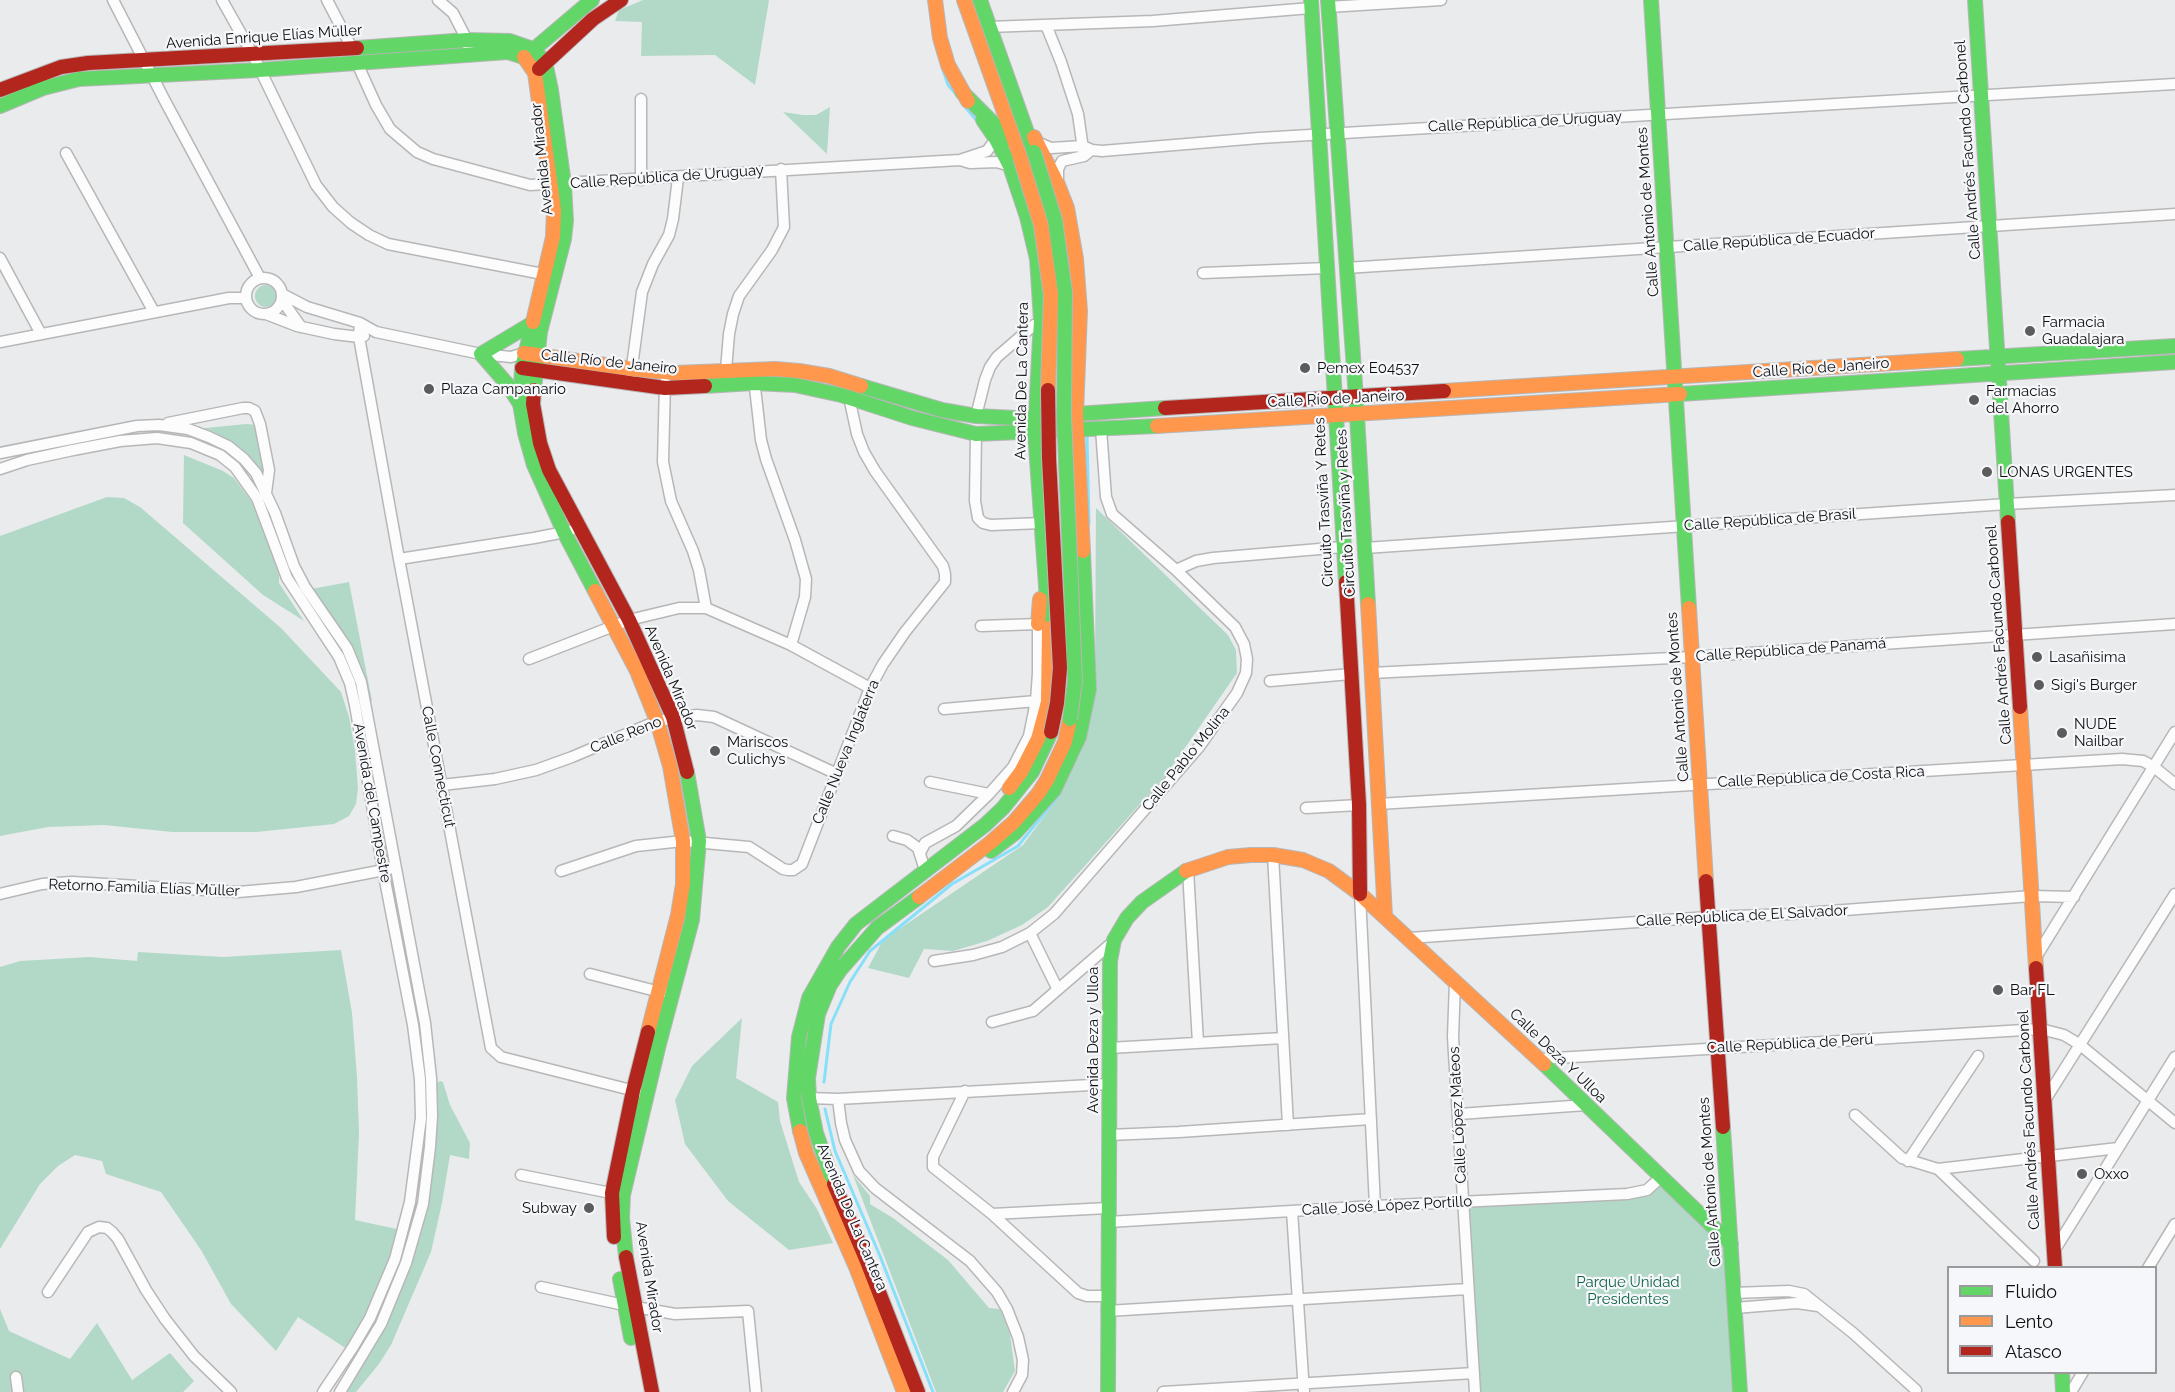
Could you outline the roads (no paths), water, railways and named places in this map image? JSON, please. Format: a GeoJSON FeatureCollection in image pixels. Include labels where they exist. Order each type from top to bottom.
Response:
{"type":"FeatureCollection","features":[{"type":"Feature","properties":{"kind":"main road"},"geometry":{"type":"LineString","coordinates":[[535,73],[593,19],[621,0]]}},
{"type":"Feature","properties":{"kind":"main road","name":"Avenida De La Cantera"},"geometry":{"type":"LineString","coordinates":[[935,0],[940,38],[948,65],[962,92],[996,139],[1023,152],[1058,185],[1067,208],[1073,236],[1080,311],[1076,414],[1089,664],[1089,689],[1079,737],[1054,790],[1015,833],[990,851],[957,867]]}},
{"type":"Feature","properties":{"kind":"main road","name":"Avenida De La Cantera"},"geometry":{"type":"LineString","coordinates":[[918,1392],[816,1133],[809,1098],[810,1060],[818,1014],[830,985],[850,957],[877,928],[990,843],[1014,822],[1038,794],[1061,750],[1070,719],[1075,681],[1064,415],[1065,292],[1055,220],[1023,152],[964,0]]}},
{"type":"Feature","properties":{"kind":"main road","name":"Avenida De La Cantera"},"geometry":{"type":"LineString","coordinates":[[972,834],[1021,772],[1038,739],[1048,702],[1050,664],[1035,425],[1041,321],[1036,254],[1027,217],[1023,152],[1017,106],[980,0]]}},
{"type":"Feature","properties":{"kind":"main road","name":"Calle Antonio de Montes"},"geometry":{"type":"LineString","coordinates":[[1651,0],[1740,1392]]}},
{"type":"Feature","properties":{"kind":"main road","name":"Calle Andrés Facundo Carbonel"},"geometry":{"type":"LineString","coordinates":[[1975,0],[2055,1266]]}},
{"type":"Feature","properties":{"kind":"main road"},"geometry":{"type":"LineString","coordinates":[[545,62],[529,53],[585,2]]}},
{"type":"Feature","properties":{"kind":"main road","name":"Circuito Trasviña y Retes"},"geometry":{"type":"LineString","coordinates":[[1328,3],[1357,414],[1385,916]]}},
{"type":"Feature","properties":{"kind":"main road","name":"Circuito Trasviña Y Retes"},"geometry":{"type":"LineString","coordinates":[[1311,4],[1359,805],[1360,894]]}},
{"type":"Feature","properties":{"kind":"main road","name":"Avenida Enrique Elías Müller"},"geometry":{"type":"LineString","coordinates":[[0,90],[61,67],[88,63],[253,55],[467,40],[510,41],[529,53]]}},
{"type":"Feature","properties":{"kind":"main road","name":"Avenida Enrique Elías Müller"},"geometry":{"type":"LineString","coordinates":[[0,106],[43,88],[71,80],[259,70],[470,54],[529,53]]}},
{"type":"Feature","properties":{"kind":"main road","name":"Avenida Mirador"},"geometry":{"type":"LineString","coordinates":[[529,53],[558,185]]}},
{"type":"Feature","properties":{"kind":"main road","name":"Avenida Mirador"},"geometry":{"type":"LineString","coordinates":[[545,62],[551,90],[564,239],[550,276],[536,328],[524,355],[528,370],[525,433],[534,465],[564,532],[637,671],[657,721],[670,766],[683,841],[682,884],[678,915],[633,1091],[617,1194],[622,1218],[630,1306],[642,1392]]}},
{"type":"Feature","properties":{"kind":"main road"},"geometry":{"type":"LineString","coordinates":[[962,92],[1023,152]]}},
{"type":"Feature","properties":{"kind":"main road","name":"Avenida De La Cantera"},"geometry":{"type":"LineString","coordinates":[[904,1392],[856,1267],[806,1154],[796,1118],[795,1064],[804,1016],[817,982],[838,947],[856,924],[1003,808],[1021,787],[1039,759],[1051,732],[1057,703],[1060,668],[1049,458],[1051,295],[1041,225],[1023,152]]}},
{"type":"Feature","properties":{"kind":"main road"},"geometry":{"type":"LineString","coordinates":[[536,328],[567,367],[546,382],[527,404],[480,354],[536,328]]}},
{"type":"Feature","properties":{"kind":"main road","name":"Calle Río de Janeiro"},"geometry":{"type":"LineString","coordinates":[[631,376],[726,370],[849,397],[912,418],[976,434],[1035,425],[1076,414],[2175,346]]}},
{"type":"Feature","properties":{"kind":"main road"},"geometry":{"type":"LineString","coordinates":[[1039,360],[1047,376],[1057,379],[1064,376],[1071,366],[1078,348]]}},
{"type":"Feature","properties":{"kind":"main road","name":"Calle Río de Janeiro"},"geometry":{"type":"LineString","coordinates":[[524,355],[567,367],[631,376],[665,388],[798,371],[830,376],[907,401],[976,417],[1077,430],[1676,395],[2175,362]]}},
{"type":"Feature","properties":{"kind":"main road","name":"Calle Río de Janeiro"},"geometry":{"type":"LineString","coordinates":[[528,370],[567,367]]}},
{"type":"Feature","properties":{"kind":"main road","name":"Avenida Mirador"},"geometry":{"type":"LineString","coordinates":[[527,404],[549,470],[628,620],[673,717],[688,777],[699,841],[692,920],[648,1094],[617,1194]]}},
{"type":"Feature","properties":{"kind":"main road"},"geometry":{"type":"LineString","coordinates":[[1038,487],[1045,476],[1059,469],[1067,470],[1073,475],[1080,489]]}},
{"type":"Feature","properties":{"kind":"main road"},"geometry":{"type":"LineString","coordinates":[[1038,624],[1045,563]]}},
{"type":"Feature","properties":{"kind":"main road","name":"Avenida Deza y Ulloa"},"geometry":{"type":"LineString","coordinates":[[1108,1392],[1108,1048],[1110,961],[1114,940],[1126,918],[1171,880],[1188,870],[1228,857],[1273,855],[1303,861],[1329,871],[1360,894]]}},
{"type":"Feature","properties":{"kind":"main road","name":"Calle Deza Y Ulloa"},"geometry":{"type":"LineString","coordinates":[[1360,894],[1539,1059],[1731,1244]]}},
{"type":"Feature","properties":{"kind":"main road"},"geometry":{"type":"LineString","coordinates":[[838,947],[850,957]]}},
{"type":"Feature","properties":{"kind":"main road","name":"Avenida Mirador"},"geometry":{"type":"LineString","coordinates":[[630,1306],[651,1392]]}},
{"type":"Feature","properties":{"kind":"main road"},"geometry":{"type":"LineString","coordinates":[[2062,1374],[2063,1392]]}},
{"type":"Feature","properties":{"kind":"street"},"geometry":{"type":"LineString","coordinates":[[113,0],[260,278]]}},
{"type":"Feature","properties":{"kind":"street"},"geometry":{"type":"LineString","coordinates":[[222,0],[253,55],[316,185],[333,207],[351,223],[388,244],[550,276]]}},
{"type":"Feature","properties":{"kind":"street"},"geometry":{"type":"LineString","coordinates":[[327,0],[352,48]]}},
{"type":"Feature","properties":{"kind":"street"},"geometry":{"type":"LineString","coordinates":[[438,0],[453,13],[467,40],[470,54]]}},
{"type":"Feature","properties":{"kind":"street"},"geometry":{"type":"LineString","coordinates":[[1328,3],[1441,0]]}},
{"type":"Feature","properties":{"kind":"street"},"geometry":{"type":"LineString","coordinates":[[585,2],[593,19]]}},
{"type":"Feature","properties":{"kind":"street"},"geometry":{"type":"LineString","coordinates":[[988,27],[1153,21],[1311,4]]}},
{"type":"Feature","properties":{"kind":"street"},"geometry":{"type":"LineString","coordinates":[[1046,25],[1078,114],[1086,151],[1066,160],[1059,166],[1058,185]]}},
{"type":"Feature","properties":{"kind":"street","name":"Calle República de Uruguay"},"geometry":{"type":"LineString","coordinates":[[357,63],[390,129],[417,152],[434,159],[530,185],[960,160],[970,163],[997,162],[1023,152],[1046,147],[1086,151],[2175,84]]}},
{"type":"Feature","properties":{"kind":"street"},"geometry":{"type":"LineString","coordinates":[[641,99],[641,180]]}},
{"type":"Feature","properties":{"kind":"street"},"geometry":{"type":"LineString","coordinates":[[960,160],[987,151],[996,139]]}},
{"type":"Feature","properties":{"kind":"street"},"geometry":{"type":"LineString","coordinates":[[66,153],[154,312]]}},
{"type":"Feature","properties":{"kind":"street"},"geometry":{"type":"LineString","coordinates":[[726,370],[729,334],[739,296],[772,250],[783,227],[781,169]]}},
{"type":"Feature","properties":{"kind":"street"},"geometry":{"type":"LineString","coordinates":[[631,376],[642,292],[653,264],[669,235],[678,178]]}},
{"type":"Feature","properties":{"kind":"street","name":"Calle República de Ecuador"},"geometry":{"type":"LineString","coordinates":[[1346,268],[2175,214]]}},
{"type":"Feature","properties":{"kind":"street"},"geometry":{"type":"LineString","coordinates":[[0,258],[40,334]]}},
{"type":"Feature","properties":{"kind":"street"},"geometry":{"type":"LineString","coordinates":[[1203,273],[1327,268]]}},
{"type":"Feature","properties":{"kind":"street"},"geometry":{"type":"LineString","coordinates":[[305,328],[282,297],[277,283],[260,278],[248,288],[246,298],[255,311],[305,328],[359,338],[375,332]]}},
{"type":"Feature","properties":{"kind":"street"},"geometry":{"type":"LineString","coordinates":[[266,314],[276,310],[282,297]]}},
{"type":"Feature","properties":{"kind":"street","name":"Calle Río de Janeiro"},"geometry":{"type":"LineString","coordinates":[[282,297],[315,310],[360,323],[375,332],[480,354],[524,355]]}},
{"type":"Feature","properties":{"kind":"street"},"geometry":{"type":"LineString","coordinates":[[0,342],[229,298],[246,298]]}},
{"type":"Feature","properties":{"kind":"street"},"geometry":{"type":"LineString","coordinates":[[305,328],[315,310]]}},
{"type":"Feature","properties":{"kind":"street","name":"Calle Connecticut"},"geometry":{"type":"LineString","coordinates":[[360,323],[359,338],[491,1048],[496,1054],[506,1059],[648,1094]]}},
{"type":"Feature","properties":{"kind":"street"},"geometry":{"type":"LineString","coordinates":[[976,417],[990,367],[997,357],[1034,325]]}},
{"type":"Feature","properties":{"kind":"street"},"geometry":{"type":"LineString","coordinates":[[666,372],[663,462],[671,501],[699,570],[706,608]]}},
{"type":"Feature","properties":{"kind":"street"},"geometry":{"type":"LineString","coordinates":[[754,376],[761,440],[806,579],[805,597],[791,645]]}},
{"type":"Feature","properties":{"kind":"street","name":"Calle Nueva Inglaterra"},"geometry":{"type":"LineString","coordinates":[[561,870],[636,846],[683,841],[749,847],[783,869],[793,870],[802,864],[870,688],[905,632],[945,582],[943,566],[864,452],[857,434],[849,397]]}},
{"type":"Feature","properties":{"kind":"street","name":"Avenida del Campestre"},"geometry":{"type":"LineString","coordinates":[[0,453],[137,426],[159,425],[243,408],[252,409],[260,424],[269,470],[266,493]]}},
{"type":"Feature","properties":{"kind":"street","name":"Avenida del Campestre"},"geometry":{"type":"LineString","coordinates":[[159,425],[188,429],[228,446],[256,473],[266,493],[270,515]]}},
{"type":"Feature","properties":{"kind":"street"},"geometry":{"type":"LineString","coordinates":[[137,426],[141,439]]}},
{"type":"Feature","properties":{"kind":"street","name":"Calle Pablo Molina"},"geometry":{"type":"LineString","coordinates":[[934,961],[973,955],[1002,947],[1030,933],[1054,914],[1179,771],[1237,693],[1246,673],[1247,659],[1244,644],[1235,627],[1176,570],[1112,514],[1108,507],[1101,429]]}},
{"type":"Feature","properties":{"kind":"street"},"geometry":{"type":"LineString","coordinates":[[976,434],[975,501],[978,518],[983,523],[991,525],[1042,523]]}},
{"type":"Feature","properties":{"kind":"street","name":"Avenida del Campestre"},"geometry":{"type":"LineString","coordinates":[[0,469],[27,460],[73,450],[157,438],[191,443],[220,456],[235,467],[270,515],[350,683],[356,705],[383,870],[413,1025],[420,1079],[420,1118],[410,1202],[395,1259],[353,1347],[323,1392]]}},
{"type":"Feature","properties":{"kind":"street","name":"Calle República de Brasil"},"geometry":{"type":"LineString","coordinates":[[1365,548],[2007,504],[2175,495]]}},
{"type":"Feature","properties":{"kind":"street"},"geometry":{"type":"LineString","coordinates":[[399,559],[579,528]]}},
{"type":"Feature","properties":{"kind":"street"},"geometry":{"type":"LineString","coordinates":[[1176,570],[1196,561],[1213,558],[1343,547]]}},
{"type":"Feature","properties":{"kind":"street"},"geometry":{"type":"LineString","coordinates":[[529,659],[628,620],[679,608],[706,608],[791,645],[870,688]]}},
{"type":"Feature","properties":{"kind":"street","name":"Avenida del Campestre"},"geometry":{"type":"LineString","coordinates":[[322,621],[347,648],[361,682],[425,1023],[431,1078],[432,1116],[423,1204],[415,1236],[381,1324],[340,1392]]}},
{"type":"Feature","properties":{"kind":"street"},"geometry":{"type":"LineString","coordinates":[[920,853],[925,843],[956,826],[989,794],[1013,767],[1029,736],[1036,701],[1038,624],[981,626]]}},
{"type":"Feature","properties":{"kind":"street","name":"Calle República de Panamá"},"geometry":{"type":"LineString","coordinates":[[1371,672],[1692,657],[2175,624]]}},
{"type":"Feature","properties":{"kind":"street"},"geometry":{"type":"LineString","coordinates":[[1269,681],[1351,674]]}},
{"type":"Feature","properties":{"kind":"street"},"geometry":{"type":"LineString","coordinates":[[944,708],[1036,701]]}},
{"type":"Feature","properties":{"kind":"street","name":"Calle Reno"},"geometry":{"type":"LineString","coordinates":[[442,785],[495,779],[536,770],[657,721],[673,717],[697,716],[714,717],[837,774]]}},
{"type":"Feature","properties":{"kind":"street"},"geometry":{"type":"LineString","coordinates":[[2036,957],[2175,732]]}},
{"type":"Feature","properties":{"kind":"street","name":"Calle República de Costa Rica"},"geometry":{"type":"LineString","coordinates":[[1378,804],[2024,764],[2132,759],[2143,760],[2154,767]]}},
{"type":"Feature","properties":{"kind":"street"},"geometry":{"type":"LineString","coordinates":[[2154,767],[2175,784]]}},
{"type":"Feature","properties":{"kind":"street"},"geometry":{"type":"LineString","coordinates":[[930,782],[989,794]]}},
{"type":"Feature","properties":{"kind":"street"},"geometry":{"type":"LineString","coordinates":[[1306,808],[1359,805]]}},
{"type":"Feature","properties":{"kind":"street"},"geometry":{"type":"LineString","coordinates":[[893,836],[907,840],[918,848],[925,870]]}},
{"type":"Feature","properties":{"kind":"street"},"geometry":{"type":"LineString","coordinates":[[1273,855],[1288,1125]]}},
{"type":"Feature","properties":{"kind":"street","name":"Retorno Familia Elías Müller"},"geometry":{"type":"LineString","coordinates":[[0,894],[42,884],[72,882],[238,892],[296,887],[395,868]]}},
{"type":"Feature","properties":{"kind":"street"},"geometry":{"type":"LineString","coordinates":[[1188,870],[1198,1043]]}},
{"type":"Feature","properties":{"kind":"street"},"geometry":{"type":"LineString","coordinates":[[1360,894],[1376,1206]]}},
{"type":"Feature","properties":{"kind":"street"},"geometry":{"type":"LineString","coordinates":[[2045,1100],[2175,894]]}},
{"type":"Feature","properties":{"kind":"street","name":"Calle República de El Salvador"},"geometry":{"type":"LineString","coordinates":[[1409,938],[2032,896],[2074,897]]}},
{"type":"Feature","properties":{"kind":"street"},"geometry":{"type":"LineString","coordinates":[[1030,933],[1057,988]]}},
{"type":"Feature","properties":{"kind":"street"},"geometry":{"type":"LineString","coordinates":[[992,1022],[1033,1011],[1114,940]]}},
{"type":"Feature","properties":{"kind":"street"},"geometry":{"type":"LineString","coordinates":[[590,975],[673,996]]}},
{"type":"Feature","properties":{"kind":"street","name":"Calle López Mateos"},"geometry":{"type":"LineString","coordinates":[[1455,982],[1453,1037],[1475,1392]]}},
{"type":"Feature","properties":{"kind":"street"},"geometry":{"type":"LineString","coordinates":[[413,1025],[425,1023]]}},
{"type":"Feature","properties":{"kind":"street"},"geometry":{"type":"LineString","coordinates":[[2041,1029],[2064,1035],[2079,1044],[2175,1122]]}},
{"type":"Feature","properties":{"kind":"street","name":"Calle República de Perú"},"geometry":{"type":"LineString","coordinates":[[1539,1059],[2041,1029]]}},
{"type":"Feature","properties":{"kind":"street"},"geometry":{"type":"LineString","coordinates":[[1108,1048],[1283,1038]]}},
{"type":"Feature","properties":{"kind":"street"},"geometry":{"type":"LineString","coordinates":[[1908,1161],[1978,1056]]}},
{"type":"Feature","properties":{"kind":"street"},"geometry":{"type":"LineString","coordinates":[[2054,1251],[2175,1057]]}},
{"type":"Feature","properties":{"kind":"street"},"geometry":{"type":"LineString","coordinates":[[809,1098],[838,1099],[1109,1084]]}},
{"type":"Feature","properties":{"kind":"street"},"geometry":{"type":"LineString","coordinates":[[965,1091],[933,1157],[934,1168],[992,1214],[1078,1293],[1087,1296],[1107,1296]]}},
{"type":"Feature","properties":{"kind":"street"},"geometry":{"type":"LineString","coordinates":[[838,1099],[843,1132],[850,1155],[859,1171],[875,1188],[969,1261],[990,1284],[1007,1309],[1018,1337],[1023,1360],[1022,1375],[1013,1392]]}},
{"type":"Feature","properties":{"kind":"street"},"geometry":{"type":"LineString","coordinates":[[1459,1114],[1586,1105]]}},
{"type":"Feature","properties":{"kind":"street"},"geometry":{"type":"LineString","coordinates":[[1856,1115],[1899,1155],[1908,1161],[1938,1170],[2118,1148]]}},
{"type":"Feature","properties":{"kind":"street"},"geometry":{"type":"LineString","coordinates":[[1109,1135],[1371,1119]]}},
{"type":"Feature","properties":{"kind":"street"},"geometry":{"type":"LineString","coordinates":[[1938,1170],[2034,1261]]}},
{"type":"Feature","properties":{"kind":"street"},"geometry":{"type":"LineString","coordinates":[[521,1175],[617,1194]]}},
{"type":"Feature","properties":{"kind":"street","name":"Calle José López Portillo"},"geometry":{"type":"LineString","coordinates":[[1108,1215],[1292,1211],[1640,1193],[1651,1188],[1660,1178]]}},
{"type":"Feature","properties":{"kind":"street"},"geometry":{"type":"LineString","coordinates":[[410,1202],[423,1204]]}},
{"type":"Feature","properties":{"kind":"street"},"geometry":{"type":"LineString","coordinates":[[1292,1211],[1304,1388]]}},
{"type":"Feature","properties":{"kind":"street"},"geometry":{"type":"LineString","coordinates":[[992,1214],[1108,1215]]}},
{"type":"Feature","properties":{"kind":"street"},"geometry":{"type":"LineString","coordinates":[[2149,1266],[2175,1224]]}},
{"type":"Feature","properties":{"kind":"street"},"geometry":{"type":"LineString","coordinates":[[48,1292],[88,1232],[99,1227],[107,1228],[118,1239],[165,1319],[194,1356],[231,1392]]}},
{"type":"Feature","properties":{"kind":"street"},"geometry":{"type":"LineString","coordinates":[[541,1287],[675,1314],[748,1311],[756,1392]]}},
{"type":"Feature","properties":{"kind":"street"},"geometry":{"type":"LineString","coordinates":[[1107,1311],[1468,1289]]}},
{"type":"Feature","properties":{"kind":"street"},"geometry":{"type":"LineString","coordinates":[[1733,1293],[1798,1292],[1821,1307],[1916,1390]]}},
{"type":"Feature","properties":{"kind":"street"},"geometry":{"type":"LineString","coordinates":[[1735,1308],[1797,1304],[1821,1307]]}},
{"type":"Feature","properties":{"kind":"street"},"geometry":{"type":"LineString","coordinates":[[1163,1392],[1304,1388],[1474,1372]]}},
{"type":"Feature","properties":{"kind":"street"},"geometry":{"type":"LineString","coordinates":[[2071,1392],[2082,1374]]}},
{"type":"Feature","properties":{"kind":"street"},"geometry":{"type":"LineString","coordinates":[[15,1377],[18,1392]]}},
{"type":"Feature","properties":{"kind":"waterway"},"geometry":{"type":"LineString","coordinates":[[943,70],[948,85],[955,93]]}},
{"type":"Feature","properties":{"kind":"waterway"},"geometry":{"type":"LineString","coordinates":[[966,108],[977,121]]}},
{"type":"Feature","properties":{"kind":"waterway"},"geometry":{"type":"LineString","coordinates":[[1087,435],[1089,524]]}},
{"type":"Feature","properties":{"kind":"waterway"},"geometry":{"type":"LineString","coordinates":[[824,1082],[831,1024],[850,982],[870,951],[952,884],[1018,846],[1058,796]]}},
{"type":"Feature","properties":{"kind":"waterway"},"geometry":{"type":"LineString","coordinates":[[825,1109],[835,1151],[880,1256],[933,1392]]}},
{"type":"Feature","properties":{"kind":"place","name":"Farmacia Guadalajara"},"geometry":{"type":"Point","coordinates":[2030,331]}},
{"type":"Feature","properties":{"kind":"place","name":"Pemex E04537"},"geometry":{"type":"Point","coordinates":[1305,368]}},
{"type":"Feature","properties":{"kind":"place","name":"Plaza Campanario"},"geometry":{"type":"Point","coordinates":[429,389]}},
{"type":"Feature","properties":{"kind":"place","name":"Farmacias del Ahorro"},"geometry":{"type":"Point","coordinates":[1974,400]}},
{"type":"Feature","properties":{"kind":"place","name":"LONAS URGENTES"},"geometry":{"type":"Point","coordinates":[1987,472]}},
{"type":"Feature","properties":{"kind":"place","name":"Lasañisima"},"geometry":{"type":"Point","coordinates":[2037,657]}},
{"type":"Feature","properties":{"kind":"place","name":"Sigi's Burger"},"geometry":{"type":"Point","coordinates":[2039,685]}},
{"type":"Feature","properties":{"kind":"place","name":"NUDE Nailbar"},"geometry":{"type":"Point","coordinates":[2062,733]}},
{"type":"Feature","properties":{"kind":"place","name":"Mariscos Culichys"},"geometry":{"type":"Point","coordinates":[715,751]}},
{"type":"Feature","properties":{"kind":"place","name":"Bar FL"},"geometry":{"type":"Point","coordinates":[1998,990]}},
{"type":"Feature","properties":{"kind":"place","name":"Oxxo"},"geometry":{"type":"Point","coordinates":[2082,1174]}},
{"type":"Feature","properties":{"kind":"place","name":"Subway"},"geometry":{"type":"Point","coordinates":[589,1208]}},
{"type":"Feature","properties":{"kind":"park label","name":"Parque Unidad Presidentes"},"geometry":{"type":"Point","coordinates":[1628,1290]}}]}
